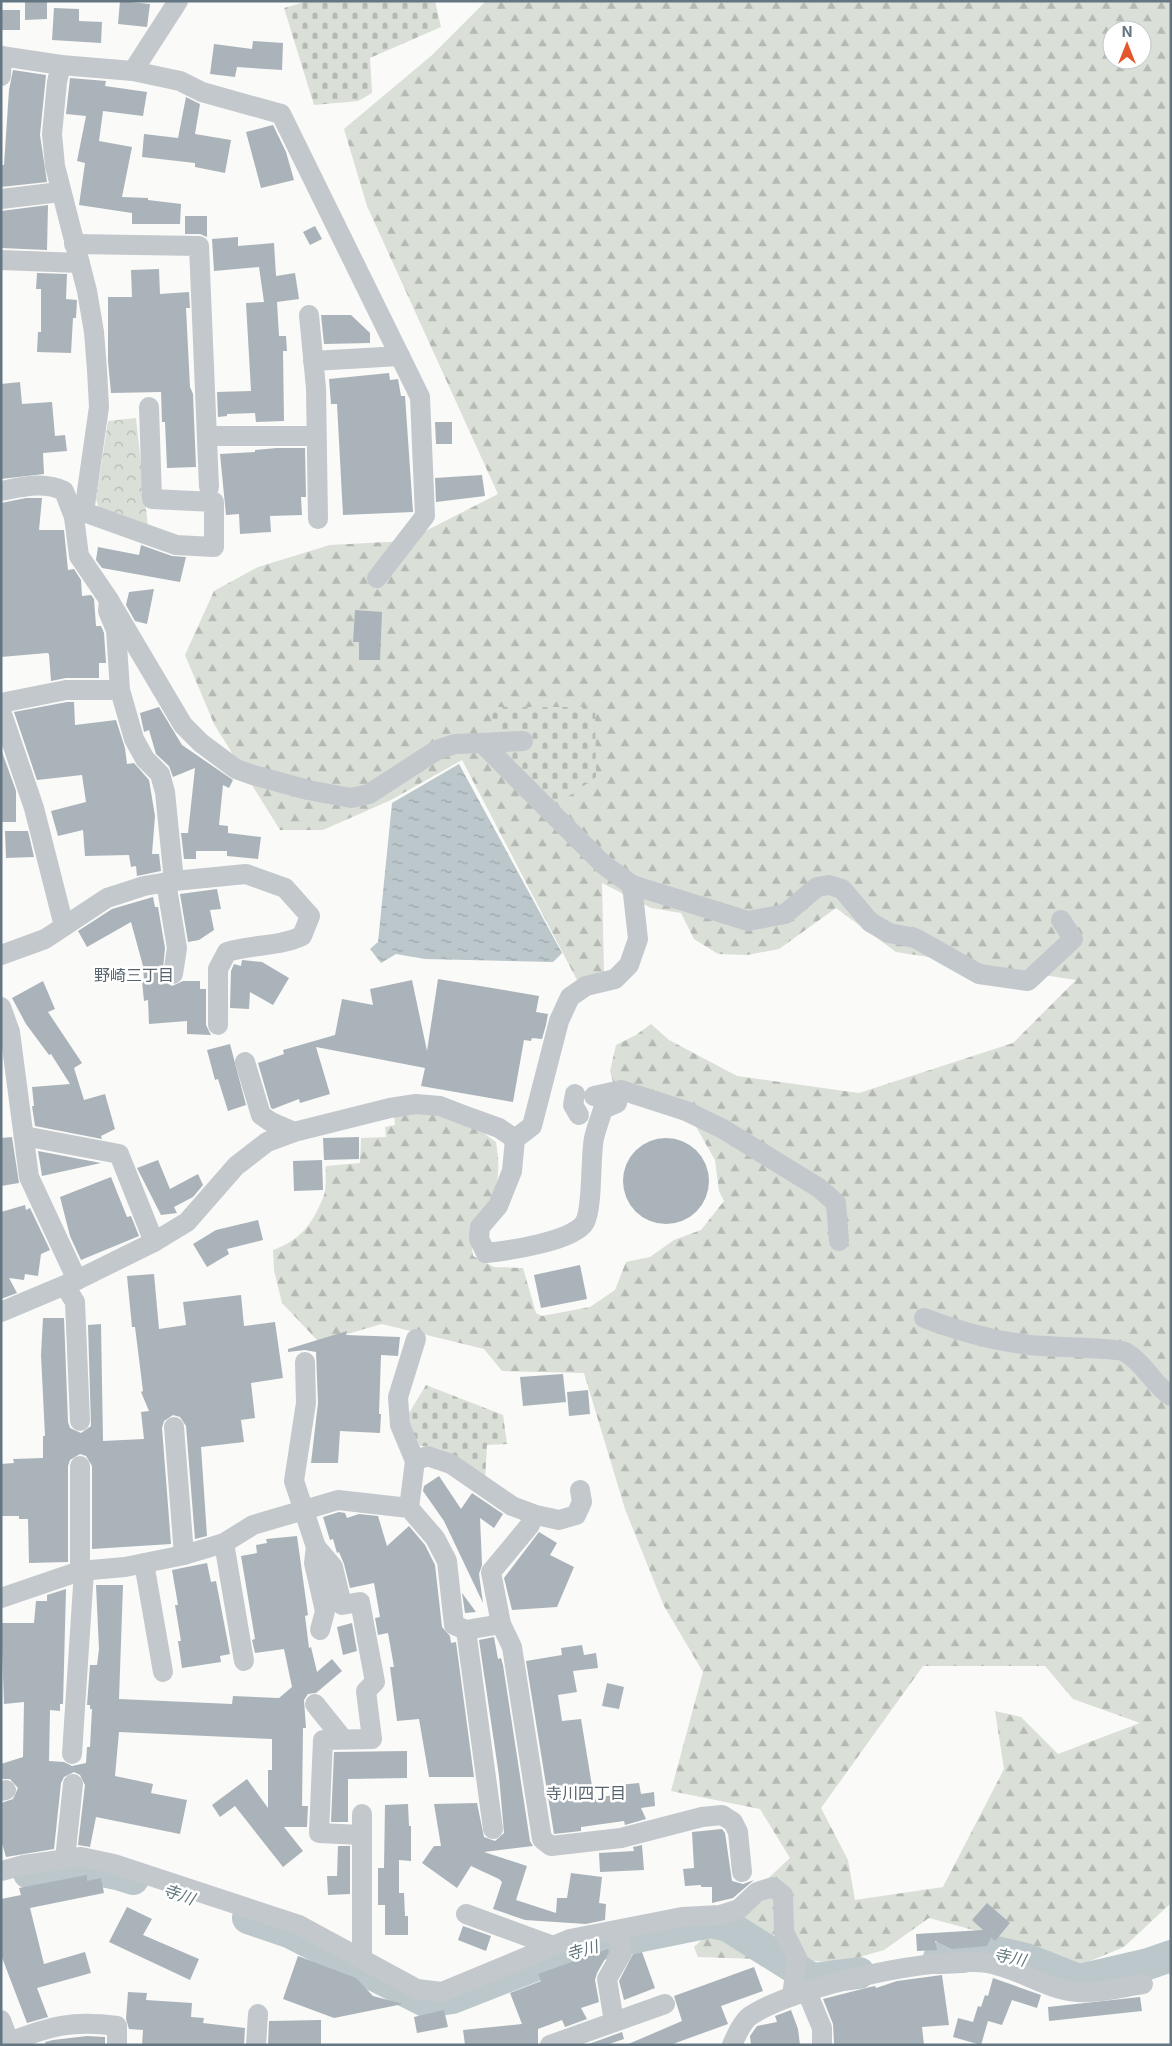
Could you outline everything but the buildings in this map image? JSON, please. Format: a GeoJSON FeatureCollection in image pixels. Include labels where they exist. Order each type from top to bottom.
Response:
{"type":"FeatureCollection","features":[{"type":"Feature","properties":{"kind":"street"},"geometry":{"type":"LineString","coordinates":[[132,71],[178,1]]}},
{"type":"Feature","properties":{"kind":"street"},"geometry":{"type":"LineString","coordinates":[[2,63],[61,65],[132,71],[180,81],[202,92],[281,114],[420,397],[425,516],[377,578]]}},
{"type":"Feature","properties":{"kind":"street"},"geometry":{"type":"LineString","coordinates":[[61,65],[57,82],[52,134],[55,166],[60,192],[80,263],[94,332],[99,407],[79,515],[80,556],[109,600],[183,725],[201,743],[236,769],[308,790],[351,798],[369,794],[437,750],[455,744],[523,742]]}},
{"type":"Feature","properties":{"kind":"street"},"geometry":{"type":"LineString","coordinates":[[1,199],[60,192]]}},
{"type":"Feature","properties":{"kind":"street"},"geometry":{"type":"LineString","coordinates":[[74,244],[199,246],[209,487]]}},
{"type":"Feature","properties":{"kind":"street"},"geometry":{"type":"LineString","coordinates":[[1,260],[80,263]]}},
{"type":"Feature","properties":{"kind":"street"},"geometry":{"type":"LineString","coordinates":[[309,315],[313,362],[318,519]]}},
{"type":"Feature","properties":{"kind":"street"},"geometry":{"type":"LineString","coordinates":[[313,362],[400,356]]}},
{"type":"Feature","properties":{"kind":"street"},"geometry":{"type":"LineString","coordinates":[[1,490],[52,485],[64,491],[79,515],[176,544],[214,548],[214,502],[152,499],[149,407]]}},
{"type":"Feature","properties":{"kind":"street"},"geometry":{"type":"LineString","coordinates":[[208,436],[316,436]]}},
{"type":"Feature","properties":{"kind":"street"},"geometry":{"type":"LineString","coordinates":[[109,600],[108,611],[116,630],[120,690],[134,739],[146,760],[160,774],[165,792],[170,882],[177,948],[174,974]]}},
{"type":"Feature","properties":{"kind":"street"},"geometry":{"type":"LineString","coordinates":[[1,703],[66,690],[120,690]]}},
{"type":"Feature","properties":{"kind":"street"},"geometry":{"type":"LineString","coordinates":[[1,711],[34,808],[64,926]]}},
{"type":"Feature","properties":{"kind":"street"},"geometry":{"type":"LineString","coordinates":[[482,743],[604,865],[632,885],[748,921],[785,914],[817,887],[829,885],[842,889],[870,922],[889,933],[915,938],[979,974],[1028,981],[1073,939],[1061,920]]}},
{"type":"Feature","properties":{"kind":"street"},"geometry":{"type":"LineString","coordinates":[[1,955],[45,939],[107,898],[144,886],[246,874],[285,888],[310,916],[302,936],[289,943],[246,946],[227,952],[218,969],[218,1025]]}},
{"type":"Feature","properties":{"kind":"street"},"geometry":{"type":"LineString","coordinates":[[515,1139],[540,1128],[559,1021],[570,997],[586,986],[615,978],[629,965],[638,939],[632,885]]}},
{"type":"Feature","properties":{"kind":"street"},"geometry":{"type":"LineString","coordinates":[[1,1007],[10,1032],[29,1177],[71,1283],[75,1302],[80,1421]]}},
{"type":"Feature","properties":{"kind":"street"},"geometry":{"type":"LineString","coordinates":[[245,1062],[261,1115],[271,1122],[294,1132]]}},
{"type":"Feature","properties":{"kind":"street"},"geometry":{"type":"LineString","coordinates":[[579,1115],[573,1105],[585,1095],[621,1090],[686,1111],[723,1130],[819,1188],[836,1203],[839,1241]]}},
{"type":"Feature","properties":{"kind":"street"},"geometry":{"type":"LineString","coordinates":[[515,1139],[512,1171],[498,1206],[480,1227],[479,1240],[486,1253],[501,1252],[547,1242],[577,1232],[585,1222],[587,1214],[594,1138],[603,1110],[618,1103]]}},
{"type":"Feature","properties":{"kind":"street"},"geometry":{"type":"LineString","coordinates":[[1,1312],[71,1283],[154,1242],[187,1222],[236,1166],[267,1142],[294,1132],[390,1108],[416,1104],[440,1106],[499,1128],[515,1139]]}},
{"type":"Feature","properties":{"kind":"street"},"geometry":{"type":"LineString","coordinates":[[24,1136],[119,1154],[154,1242]]}},
{"type":"Feature","properties":{"kind":"street"},"geometry":{"type":"LineString","coordinates":[[924,1318],[964,1334],[1029,1345],[1123,1351],[1148,1371],[1161,1390],[1171,1396]]}},
{"type":"Feature","properties":{"kind":"street"},"geometry":{"type":"LineString","coordinates":[[409,1508],[415,1461],[400,1425],[398,1397],[416,1338]]}},
{"type":"Feature","properties":{"kind":"street"},"geometry":{"type":"LineString","coordinates":[[305,1362],[306,1403],[294,1481],[316,1547],[333,1567],[342,1605],[360,1602],[375,1682],[366,1691],[372,1739],[323,1740],[319,1833],[361,1835]]}},
{"type":"Feature","properties":{"kind":"street"},"geometry":{"type":"LineString","coordinates":[[174,1427],[184,1555]]}},
{"type":"Feature","properties":{"kind":"street"},"geometry":{"type":"LineString","coordinates":[[415,1461],[427,1456],[451,1464],[512,1506],[536,1515],[559,1520],[576,1515],[582,1502],[580,1490]]}},
{"type":"Feature","properties":{"kind":"street"},"geometry":{"type":"LineString","coordinates":[[72,1754],[82,1571],[80,1466]]}},
{"type":"Feature","properties":{"kind":"street"},"geometry":{"type":"LineString","coordinates":[[1,1598],[82,1571],[144,1564],[184,1555],[224,1542],[252,1525],[338,1500],[409,1508],[435,1538],[447,1561],[454,1625],[466,1630],[501,1624]]}},
{"type":"Feature","properties":{"kind":"street"},"geometry":{"type":"LineString","coordinates":[[530,1526],[491,1572],[501,1624],[512,1647],[542,1840],[551,1846],[621,1838],[702,1817],[722,1815],[733,1822],[738,1832],[742,1872]]}},
{"type":"Feature","properties":{"kind":"street"},"geometry":{"type":"LineString","coordinates":[[224,1542],[244,1661]]}},
{"type":"Feature","properties":{"kind":"street"},"geometry":{"type":"LineString","coordinates":[[316,1547],[314,1563],[325,1611],[320,1630]]}},
{"type":"Feature","properties":{"kind":"street"},"geometry":{"type":"LineString","coordinates":[[144,1564],[163,1672]]}},
{"type":"Feature","properties":{"kind":"street"},"geometry":{"type":"LineString","coordinates":[[466,1630],[493,1829]]}},
{"type":"Feature","properties":{"kind":"street"},"geometry":{"type":"LineString","coordinates":[[315,1704],[343,1739]]}},
{"type":"Feature","properties":{"kind":"street"},"geometry":{"type":"LineString","coordinates":[[65,1859],[73,1784]]}},
{"type":"Feature","properties":{"kind":"street"},"geometry":{"type":"LineString","coordinates":[[362,1814],[362,1960]]}},
{"type":"Feature","properties":{"kind":"street"},"geometry":{"type":"LineString","coordinates":[[1,1871],[24,1864],[81,1857],[114,1864],[299,1925],[417,1989],[442,1992],[570,1939],[682,1917],[720,1915],[739,1909],[758,1892],[773,1887],[783,1895],[784,1932],[797,1958],[798,1989],[822,2028],[822,2045]]}},
{"type":"Feature","properties":{"kind":"street"},"geometry":{"type":"LineString","coordinates":[[466,1914],[553,1946]]}},
{"type":"Feature","properties":{"kind":"street"},"geometry":{"type":"LineString","coordinates":[[614,2022],[607,1980],[622,1953],[618,1930]]}},
{"type":"Feature","properties":{"kind":"street"},"geometry":{"type":"LineString","coordinates":[[732,2045],[747,2018],[798,1989],[924,1965],[972,1962],[992,1964],[1061,1990],[1081,1992],[1143,1984]]}},
{"type":"Feature","properties":{"kind":"street"},"geometry":{"type":"LineString","coordinates":[[550,2045],[665,2004]]}},
{"type":"Feature","properties":{"kind":"street"},"geometry":{"type":"LineString","coordinates":[[256,2045],[258,2014]]}},
{"type":"Feature","properties":{"kind":"street"},"geometry":{"type":"LineString","coordinates":[[1,2020],[9,2043],[45,2028],[81,2022],[117,2026],[117,2045]]}},
{"type":"Feature","properties":{"kind":"green space"},"geometry":{"type":"Polygon","coordinates":[[[308,1],[435,1],[441,27],[370,58],[372,93],[358,101],[314,105],[284,8],[308,1]]]}},
{"type":"Feature","properties":{"kind":"green space"},"geometry":{"type":"Polygon","coordinates":[[[486,1],[1171,1],[1171,1903],[1124,1947],[1078,1966],[988,1934],[929,1918],[884,1950],[842,1962],[698,1957],[694,1947],[790,1858],[760,1809],[671,1791],[703,1672],[664,1606],[625,1509],[584,1373],[502,1371],[484,1349],[382,1324],[319,1342],[282,1303],[274,1270],[273,1250],[298,1236],[310,1223],[324,1195],[326,1166],[360,1163],[361,1138],[386,1137],[385,1127],[395,1125],[394,1114],[432,1110],[478,1129],[496,1142],[498,1169],[495,1190],[491,1200],[470,1232],[473,1256],[494,1267],[523,1268],[536,1313],[542,1316],[590,1307],[615,1290],[626,1262],[650,1257],[674,1240],[701,1230],[724,1201],[719,1191],[715,1160],[695,1125],[616,1093],[610,1071],[616,1045],[636,1035],[651,1024],[669,1040],[737,1076],[859,1093],[1013,1043],[1076,980],[896,952],[836,908],[779,949],[747,955],[718,954],[694,939],[681,913],[651,908],[602,883],[604,974],[577,980],[462,760],[391,800],[323,830],[280,830],[214,724],[185,655],[214,591],[258,567],[330,545],[406,541],[498,494],[367,206],[344,129],[431,56],[486,1]],[[923,1666],[821,1808],[848,1860],[855,1900],[943,1887],[1004,1769],[995,1711],[1021,1717],[1058,1754],[1140,1723],[1073,1699],[1045,1666],[923,1666]]]}},
{"type":"Feature","properties":{"kind":"green space"},"geometry":{"type":"Polygon","coordinates":[[[136,418],[148,527],[100,512],[96,499],[108,421],[136,418]]]}},
{"type":"Feature","properties":{"kind":"green space"},"geometry":{"type":"Polygon","coordinates":[[[493,707],[595,707],[596,777],[559,803],[487,764],[493,707]]]}},
{"type":"Feature","properties":{"kind":"green space"},"geometry":{"type":"Polygon","coordinates":[[[426,1385],[503,1415],[507,1444],[487,1445],[485,1480],[426,1446],[420,1446],[406,1418],[426,1385]]]}},
{"type":"Feature","properties":{"kind":"water"},"geometry":{"type":"Polygon","coordinates":[[[459,764],[562,953],[553,962],[425,959],[396,954],[381,963],[370,949],[378,942],[392,803],[459,764]]]}},
{"type":"Feature","properties":{"kind":"waterway","name":"寺川"},"geometry":{"type":"LineString","coordinates":[[29,1873],[42,1870],[82,1868],[133,1879]]}},
{"type":"Feature","properties":{"kind":"waterway","name":"寺川"},"geometry":{"type":"LineString","coordinates":[[248,1918],[289,1932],[427,2002],[452,1998],[577,1949],[710,1922],[728,1926],[812,1979],[859,1973]]}},
{"type":"Feature","properties":{"kind":"waterway","name":"寺川"},"geometry":{"type":"LineString","coordinates":[[939,1958],[962,1957],[992,1951],[1026,1959],[1079,1980],[1148,1964],[1171,1956]]}},
{"type":"Feature","properties":{"kind":"district","name":"野崎三丁目"},"geometry":{"type":"Point","coordinates":[134,975]}},
{"type":"Feature","properties":{"kind":"district","name":"寺川四丁目"},"geometry":{"type":"Point","coordinates":[586,1793]}}]}
